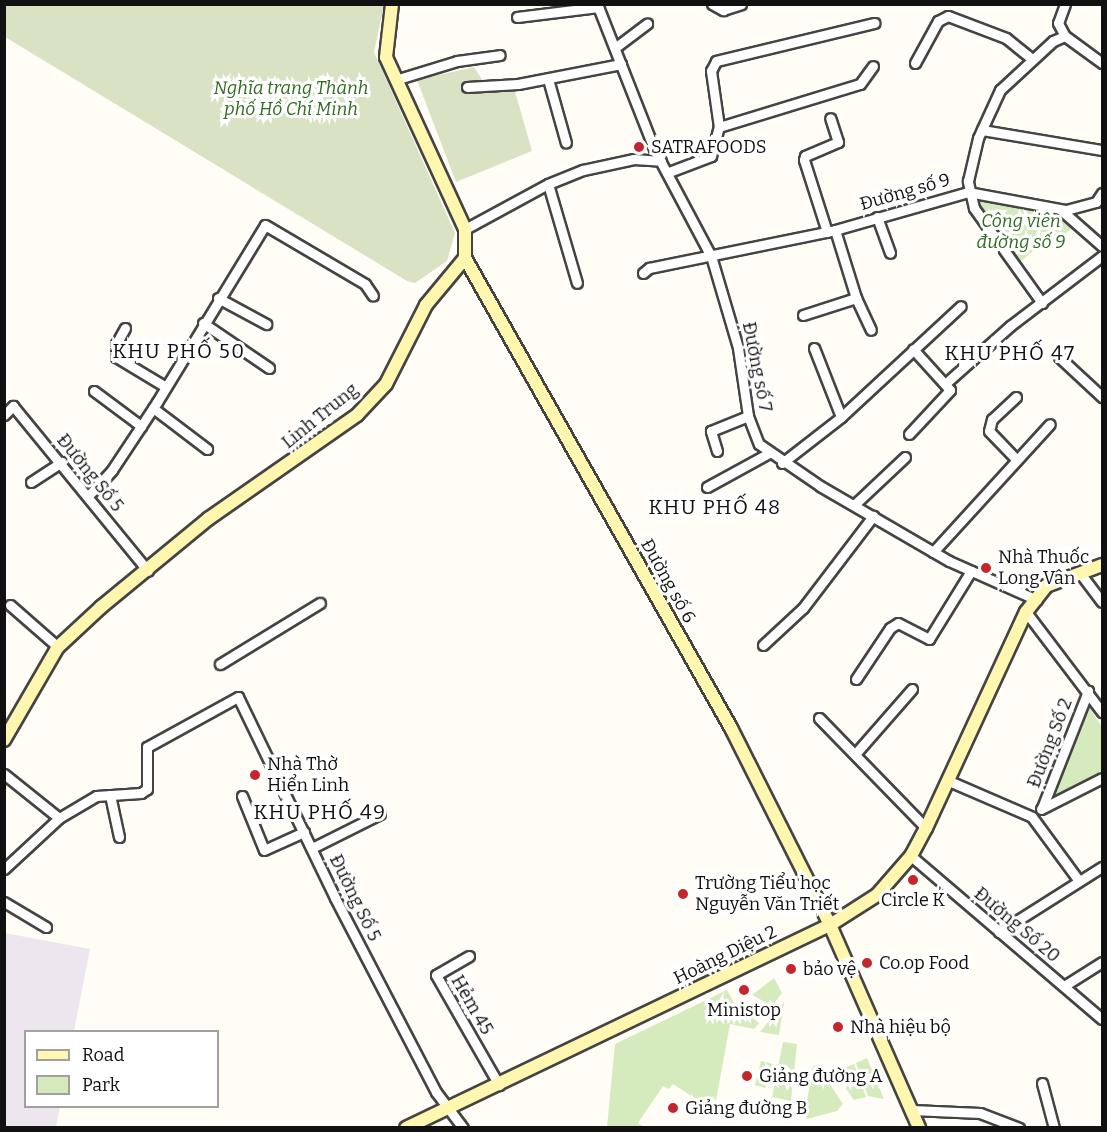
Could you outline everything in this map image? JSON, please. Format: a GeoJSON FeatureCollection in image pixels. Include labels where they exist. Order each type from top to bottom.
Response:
{"type":"FeatureCollection","features":[{"type":"Feature","properties":{"kind":"street"},"geometry":{"type":"LineString","coordinates":[[392,4],[386,57],[394,80],[465,229],[465,258]]}},
{"type":"Feature","properties":{"kind":"street"},"geometry":{"type":"LineString","coordinates":[[712,4],[723,10],[741,4]]}},
{"type":"Feature","properties":{"kind":"street"},"geometry":{"type":"LineString","coordinates":[[1065,4],[1058,23],[1065,36],[1102,61]]}},
{"type":"Feature","properties":{"kind":"street"},"geometry":{"type":"LineString","coordinates":[[517,17],[598,6]]}},
{"type":"Feature","properties":{"kind":"street","name":"Đường số 7"},"geometry":{"type":"LineString","coordinates":[[598,6],[661,161],[669,172],[711,255],[738,348],[748,416],[759,444],[782,463],[933,552],[1037,600]]}},
{"type":"Feature","properties":{"kind":"street"},"geometry":{"type":"LineString","coordinates":[[915,63],[934,26],[948,16],[1006,38],[1032,59]]}},
{"type":"Feature","properties":{"kind":"street"},"geometry":{"type":"LineString","coordinates":[[669,172],[711,156],[719,127],[711,71],[716,61],[874,23]]}},
{"type":"Feature","properties":{"kind":"street"},"geometry":{"type":"LineString","coordinates":[[616,47],[647,24]]}},
{"type":"Feature","properties":{"kind":"street"},"geometry":{"type":"LineString","coordinates":[[1042,303],[974,208],[968,192],[982,130],[1000,90],[1032,59],[1065,36]]}},
{"type":"Feature","properties":{"kind":"street"},"geometry":{"type":"LineString","coordinates":[[394,80],[457,61],[500,55]]}},
{"type":"Feature","properties":{"kind":"street"},"geometry":{"type":"LineString","coordinates":[[467,87],[548,79],[621,64]]}},
{"type":"Feature","properties":{"kind":"street"},"geometry":{"type":"LineString","coordinates":[[719,127],[860,84],[873,66]]}},
{"type":"Feature","properties":{"kind":"street"},"geometry":{"type":"LineString","coordinates":[[548,79],[566,142]]}},
{"type":"Feature","properties":{"kind":"street"},"geometry":{"type":"LineString","coordinates":[[830,118],[838,142],[804,158],[856,298],[871,330]]}},
{"type":"Feature","properties":{"kind":"street"},"geometry":{"type":"LineString","coordinates":[[982,130],[1102,149]]}},
{"type":"Feature","properties":{"kind":"street"},"geometry":{"type":"LineString","coordinates":[[465,229],[548,184],[610,163],[634,159],[661,161]]}},
{"type":"Feature","properties":{"kind":"street"},"geometry":{"type":"LineString","coordinates":[[548,184],[577,283]]}},
{"type":"Feature","properties":{"kind":"street","name":"Đường số 9"},"geometry":{"type":"LineString","coordinates":[[643,273],[649,268],[831,231],[968,192],[1062,210],[1079,210],[1096,202],[1102,193]]}},
{"type":"Feature","properties":{"kind":"street"},"geometry":{"type":"LineString","coordinates":[[1062,210],[1102,246]]}},
{"type":"Feature","properties":{"kind":"street"},"geometry":{"type":"LineString","coordinates":[[877,217],[890,253]]}},
{"type":"Feature","properties":{"kind":"street"},"geometry":{"type":"LineString","coordinates":[[88,496],[153,408],[218,298],[265,225],[365,284],[373,296]]}},
{"type":"Feature","properties":{"kind":"street"},"geometry":{"type":"LineString","coordinates":[[946,383],[1102,256]]}},
{"type":"Feature","properties":{"kind":"street","name":"Linh Trung"},"geometry":{"type":"LineString","coordinates":[[4,740],[58,647],[217,513],[304,456],[357,415],[386,384],[426,305],[465,258]]}},
{"type":"Feature","properties":{"kind":"street","name":"Đường số 6"},"geometry":{"type":"LineString","coordinates":[[465,258],[731,728],[831,925],[919,1128]]}},
{"type":"Feature","properties":{"kind":"street"},"geometry":{"type":"LineString","coordinates":[[218,298],[266,324]]}},
{"type":"Feature","properties":{"kind":"street"},"geometry":{"type":"LineString","coordinates":[[803,315],[856,298]]}},
{"type":"Feature","properties":{"kind":"street"},"geometry":{"type":"LineString","coordinates":[[782,463],[841,417],[961,306]]}},
{"type":"Feature","properties":{"kind":"street"},"geometry":{"type":"LineString","coordinates":[[203,323],[269,368]]}},
{"type":"Feature","properties":{"kind":"street"},"geometry":{"type":"LineString","coordinates":[[125,328],[116,344],[116,357],[166,387]]}},
{"type":"Feature","properties":{"kind":"street"},"geometry":{"type":"LineString","coordinates":[[814,348],[841,417]]}},
{"type":"Feature","properties":{"kind":"street"},"geometry":{"type":"LineString","coordinates":[[909,434],[950,390],[913,349]]}},
{"type":"Feature","properties":{"kind":"street"},"geometry":{"type":"LineString","coordinates":[[1059,357],[1102,397]]}},
{"type":"Feature","properties":{"kind":"street"},"geometry":{"type":"LineString","coordinates":[[94,391],[141,426]]}},
{"type":"Feature","properties":{"kind":"street"},"geometry":{"type":"LineString","coordinates":[[1016,397],[992,419],[989,431],[1017,460]]}},
{"type":"Feature","properties":{"kind":"street","name":"Đường Số 5"},"geometry":{"type":"LineString","coordinates":[[4,415],[13,406],[62,462],[148,571]]}},
{"type":"Feature","properties":{"kind":"street"},"geometry":{"type":"LineString","coordinates":[[153,408],[207,449]]}},
{"type":"Feature","properties":{"kind":"street"},"geometry":{"type":"LineString","coordinates":[[717,451],[711,431],[748,416]]}},
{"type":"Feature","properties":{"kind":"street"},"geometry":{"type":"LineString","coordinates":[[933,552],[1050,424]]}},
{"type":"Feature","properties":{"kind":"street"},"geometry":{"type":"LineString","coordinates":[[707,487],[769,453]]}},
{"type":"Feature","properties":{"kind":"street"},"geometry":{"type":"LineString","coordinates":[[854,505],[905,457]]}},
{"type":"Feature","properties":{"kind":"street"},"geometry":{"type":"LineString","coordinates":[[31,482],[62,462]]}},
{"type":"Feature","properties":{"kind":"street"},"geometry":{"type":"LineString","coordinates":[[763,645],[803,608],[873,516]]}},
{"type":"Feature","properties":{"kind":"street","name":"Hoàng Diệu 2"},"geometry":{"type":"LineString","coordinates":[[406,1128],[449,1110],[831,925],[877,896],[911,856],[926,828],[1026,612],[1046,586],[1102,565]]}},
{"type":"Feature","properties":{"kind":"street"},"geometry":{"type":"LineString","coordinates":[[856,679],[890,628],[898,623],[929,639],[971,571]]}},
{"type":"Feature","properties":{"kind":"street"},"geometry":{"type":"LineString","coordinates":[[1080,573],[1102,602]]}},
{"type":"Feature","properties":{"kind":"street"},"geometry":{"type":"LineString","coordinates":[[220,664],[320,603]]}},
{"type":"Feature","properties":{"kind":"street"},"geometry":{"type":"LineString","coordinates":[[10,605],[58,647]]}},
{"type":"Feature","properties":{"kind":"street"},"geometry":{"type":"LineString","coordinates":[[1026,612],[1102,712]]}},
{"type":"Feature","properties":{"kind":"street"},"geometry":{"type":"LineString","coordinates":[[856,753],[912,689]]}},
{"type":"Feature","properties":{"kind":"street","name":"Đường Số 2"},"geometry":{"type":"LineString","coordinates":[[1042,807],[1088,691]]}},
{"type":"Feature","properties":{"kind":"street","name":"Đường Số 5"},"geometry":{"type":"LineString","coordinates":[[110,795],[141,793],[147,789],[147,747],[238,697],[340,908],[449,1110],[463,1128]]}},
{"type":"Feature","properties":{"kind":"street"},"geometry":{"type":"LineString","coordinates":[[819,718],[856,753],[926,828]]}},
{"type":"Feature","properties":{"kind":"street"},"geometry":{"type":"LineString","coordinates":[[4,774],[59,818]]}},
{"type":"Feature","properties":{"kind":"street"},"geometry":{"type":"LineString","coordinates":[[1032,817],[1042,807],[1102,778]]}},
{"type":"Feature","properties":{"kind":"street"},"geometry":{"type":"LineString","coordinates":[[949,781],[1032,817],[1079,881]]}},
{"type":"Feature","properties":{"kind":"street"},"geometry":{"type":"LineString","coordinates":[[4,869],[59,818],[96,796],[110,795],[119,837]]}},
{"type":"Feature","properties":{"kind":"street"},"geometry":{"type":"LineString","coordinates":[[242,796],[264,850],[304,832]]}},
{"type":"Feature","properties":{"kind":"street"},"geometry":{"type":"LineString","coordinates":[[312,848],[380,814]]}},
{"type":"Feature","properties":{"kind":"street","name":"Đường Số 20"},"geometry":{"type":"LineString","coordinates":[[911,856],[1102,1019]]}},
{"type":"Feature","properties":{"kind":"street"},"geometry":{"type":"LineString","coordinates":[[999,932],[1102,867]]}},
{"type":"Feature","properties":{"kind":"street"},"geometry":{"type":"LineString","coordinates":[[4,903],[46,927]]}},
{"type":"Feature","properties":{"kind":"street","name":"Hẻm 45"},"geometry":{"type":"LineString","coordinates":[[469,956],[436,975],[499,1084]]}},
{"type":"Feature","properties":{"kind":"street"},"geometry":{"type":"LineString","coordinates":[[1064,986],[1102,962]]}},
{"type":"Feature","properties":{"kind":"street"},"geometry":{"type":"LineString","coordinates":[[1042,1083],[1054,1128]]}},
{"type":"Feature","properties":{"kind":"street"},"geometry":{"type":"LineString","coordinates":[[912,1110],[980,1113],[1019,1128]]}},
{"type":"Feature","properties":{"kind":"shaded area"},"geometry":{"type":"Polygon","coordinates":[[[5,933],[90,949],[74,1030],[24,1030],[24,1108],[60,1108],[56,1127],[5,1127],[5,933]]]}},
{"type":"Feature","properties":{"kind":"green space","name":"Nghĩa trang Thành phố Hồ Chí Minh"},"geometry":{"type":"Polygon","coordinates":[[[4,5],[384,5],[374,52],[455,233],[447,261],[415,283],[407,281],[5,37],[4,5]]]}},
{"type":"Feature","properties":{"kind":"green space"},"geometry":{"type":"Polygon","coordinates":[[[474,67],[483,81],[512,81],[532,151],[456,182],[417,80],[474,67]]]}},
{"type":"Feature","properties":{"kind":"green space","name":"Công viên đường số 9"},"geometry":{"type":"Polygon","coordinates":[[[980,198],[1062,219],[1075,226],[1048,247],[1043,242],[1017,265],[976,207],[980,198]]]}},
{"type":"Feature","properties":{"kind":"green space"},"geometry":{"type":"Polygon","coordinates":[[[1089,707],[1102,727],[1102,776],[1042,808],[1089,707]]]}},
{"type":"Feature","properties":{"kind":"green space"},"geometry":{"type":"Polygon","coordinates":[[[774,978],[782,993],[772,1006],[752,995],[774,978]]]}},
{"type":"Feature","properties":{"kind":"green space"},"geometry":{"type":"Polygon","coordinates":[[[727,990],[734,1003],[759,1023],[754,1029],[730,1024],[714,1111],[673,1084],[669,1089],[663,1086],[638,1123],[644,1127],[607,1127],[615,1044],[727,990]]]}},
{"type":"Feature","properties":{"kind":"green space"},"geometry":{"type":"Polygon","coordinates":[[[784,1002],[779,1035],[760,1032],[784,1002]]]}},
{"type":"Feature","properties":{"kind":"green space"},"geometry":{"type":"Polygon","coordinates":[[[783,1042],[797,1044],[791,1101],[772,1097],[783,1042]]]}},
{"type":"Feature","properties":{"kind":"green space"},"geometry":{"type":"Polygon","coordinates":[[[867,1058],[884,1099],[868,1096],[856,1063],[867,1058]]]}},
{"type":"Feature","properties":{"kind":"green space"},"geometry":{"type":"Polygon","coordinates":[[[761,1061],[773,1064],[767,1088],[755,1085],[761,1061]]]}},
{"type":"Feature","properties":{"kind":"green space"},"geometry":{"type":"Polygon","coordinates":[[[854,1064],[866,1097],[854,1100],[834,1072],[854,1064]]]}},
{"type":"Feature","properties":{"kind":"green space"},"geometry":{"type":"Polygon","coordinates":[[[817,1065],[843,1104],[837,1111],[807,1119],[805,1113],[813,1066],[817,1065]]]}},
{"type":"Feature","properties":{"kind":"place","name":"SATRAFOODS"},"geometry":{"type":"Point","coordinates":[639,147]}},
{"type":"Feature","properties":{"kind":"place","name":"Nhà Thuốc Long Vân"},"geometry":{"type":"Point","coordinates":[986,568]}},
{"type":"Feature","properties":{"kind":"place","name":"Nhà Thờ Hiển Linh"},"geometry":{"type":"Point","coordinates":[255,775]}},
{"type":"Feature","properties":{"kind":"place","name":"Circle K"},"geometry":{"type":"Point","coordinates":[913,880]}},
{"type":"Feature","properties":{"kind":"place","name":"Trường Tiểu học Nguyễn Văn Triết"},"geometry":{"type":"Point","coordinates":[683,894]}},
{"type":"Feature","properties":{"kind":"place","name":"Co.op Food"},"geometry":{"type":"Point","coordinates":[867,963]}},
{"type":"Feature","properties":{"kind":"place","name":"bảo vệ"},"geometry":{"type":"Point","coordinates":[791,969]}},
{"type":"Feature","properties":{"kind":"place","name":"Ministop"},"geometry":{"type":"Point","coordinates":[744,990]}},
{"type":"Feature","properties":{"kind":"place","name":"Nhà hiệu bộ"},"geometry":{"type":"Point","coordinates":[838,1027]}},
{"type":"Feature","properties":{"kind":"place","name":"Giảng đường A"},"geometry":{"type":"Point","coordinates":[747,1076]}},
{"type":"Feature","properties":{"kind":"place","name":"Giảng đường B"},"geometry":{"type":"Point","coordinates":[673,1108]}},
{"type":"Feature","properties":{"kind":"district","name":"KHU PHỐ 50"},"geometry":{"type":"Point","coordinates":[179,351]}},
{"type":"Feature","properties":{"kind":"district","name":"KHU PHỐ 47"},"geometry":{"type":"Point","coordinates":[1010,353]}},
{"type":"Feature","properties":{"kind":"district","name":"KHU PHỐ 48"},"geometry":{"type":"Point","coordinates":[715,507]}},
{"type":"Feature","properties":{"kind":"district","name":"KHU PHỐ 49"},"geometry":{"type":"Point","coordinates":[320,812]}}]}
